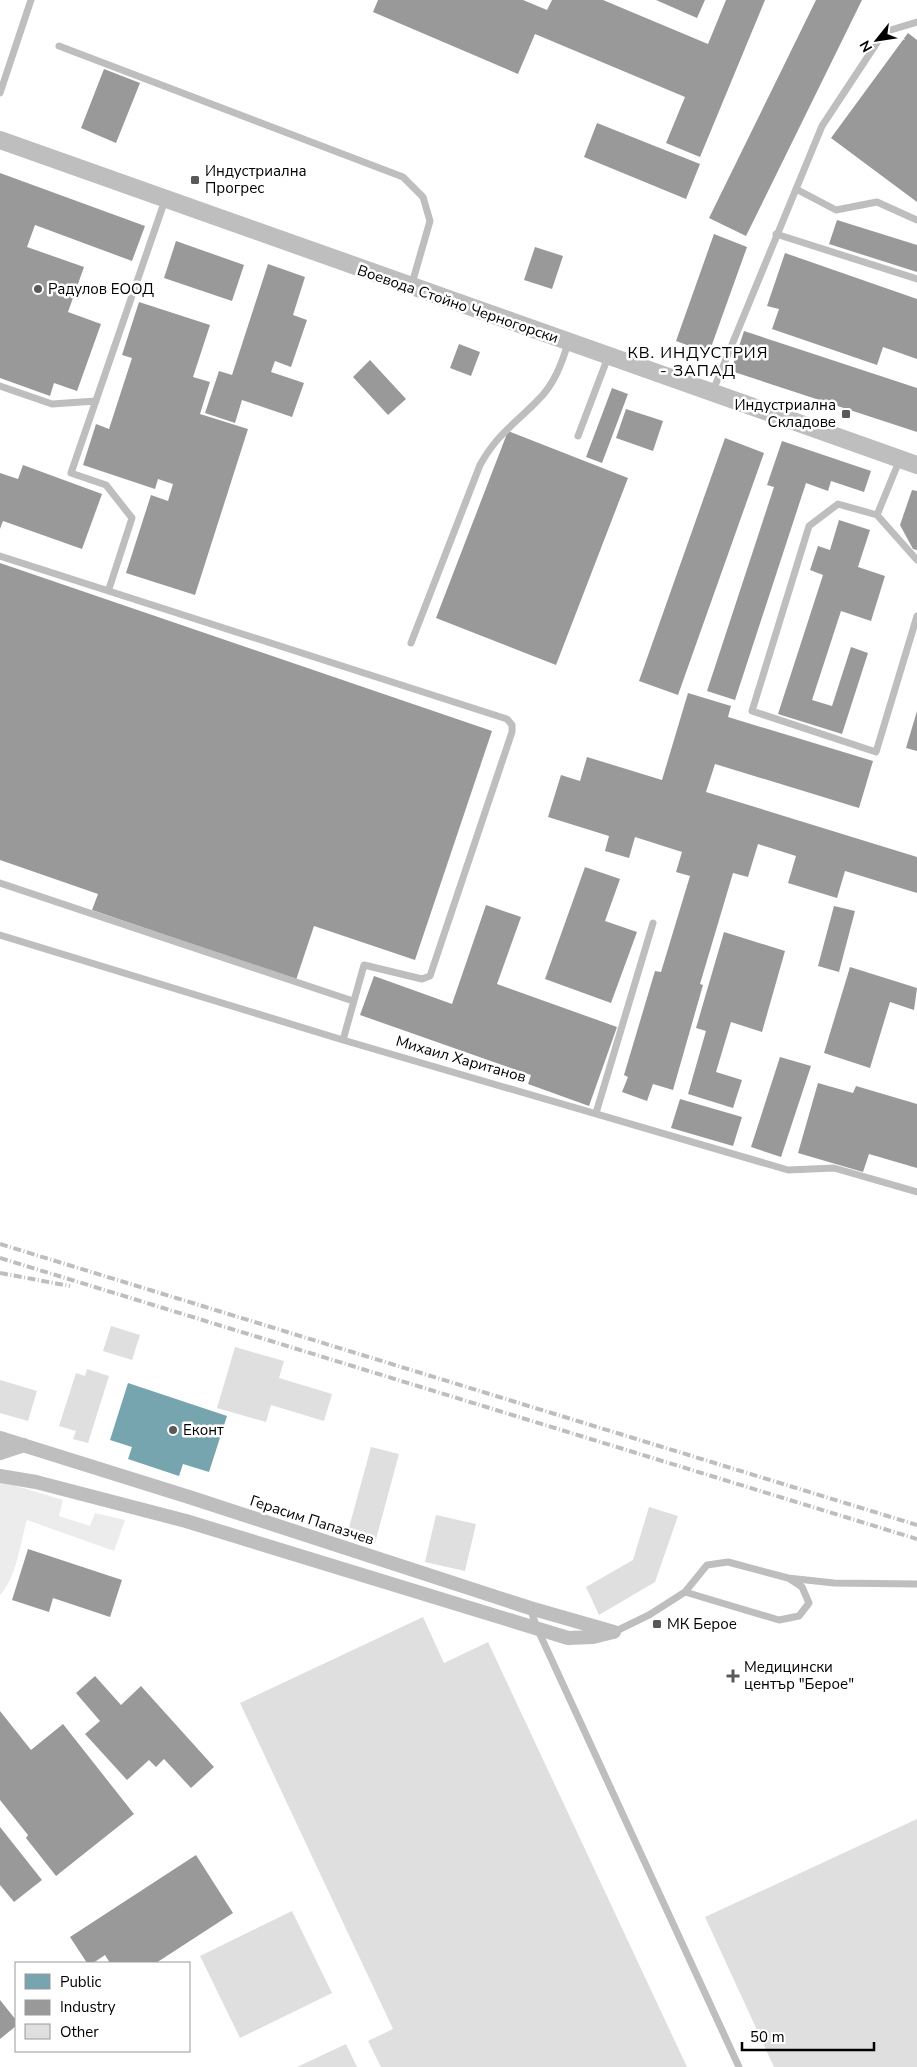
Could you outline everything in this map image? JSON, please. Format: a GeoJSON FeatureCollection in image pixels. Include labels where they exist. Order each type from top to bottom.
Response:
{"type":"FeatureCollection","features":[{"type":"Feature","properties":{"kind":"street","name":"Воевода Стойно Черногорски"},"geometry":{"type":"LineString","coordinates":[[0,140],[917,465]]}},
{"type":"Feature","properties":{"kind":"street","name":"Герасим Папазчев"},"geometry":{"type":"LineString","coordinates":[[0,1438],[189,1497],[530,1608],[614,1632]]}},
{"type":"Feature","properties":{"kind":"street"},"geometry":{"type":"LineString","coordinates":[[0,1453],[24,1446]]}},
{"type":"Feature","properties":{"kind":"street"},"geometry":{"type":"LineString","coordinates":[[0,1476],[36,1482],[186,1521],[568,1638],[593,1637],[614,1632]]}},
{"type":"Feature","properties":{"kind":"street"},"geometry":{"type":"LineString","coordinates":[[186,1521],[189,1497]]}},
{"type":"Feature","properties":{"kind":"lane"},"geometry":{"type":"LineString","coordinates":[[0,93],[31,0]]}},
{"type":"Feature","properties":{"kind":"lane"},"geometry":{"type":"LineString","coordinates":[[711,393],[822,126],[864,59],[884,32],[917,22]]}},
{"type":"Feature","properties":{"kind":"lane"},"geometry":{"type":"LineString","coordinates":[[59,46],[403,177],[423,197],[430,221],[411,287]]}},
{"type":"Feature","properties":{"kind":"lane"},"geometry":{"type":"LineString","coordinates":[[796,189],[836,210],[877,202],[917,220]]}},
{"type":"Feature","properties":{"kind":"lane"},"geometry":{"type":"LineString","coordinates":[[109,589],[132,518],[106,485],[70,472],[165,200]]}},
{"type":"Feature","properties":{"kind":"lane"},"geometry":{"type":"LineString","coordinates":[[776,234],[917,279]]}},
{"type":"Feature","properties":{"kind":"lane"},"geometry":{"type":"LineString","coordinates":[[411,643],[480,465],[491,444],[540,399],[560,368],[568,342]]}},
{"type":"Feature","properties":{"kind":"lane"},"geometry":{"type":"LineString","coordinates":[[578,436],[608,357]]}},
{"type":"Feature","properties":{"kind":"lane"},"geometry":{"type":"LineString","coordinates":[[0,386],[52,404],[96,400]]}},
{"type":"Feature","properties":{"kind":"lane"},"geometry":{"type":"LineString","coordinates":[[877,515],[900,459]]}},
{"type":"Feature","properties":{"kind":"lane"},"geometry":{"type":"LineString","coordinates":[[917,560],[877,515],[838,504],[809,526],[752,711],[876,752],[917,616]]}},
{"type":"Feature","properties":{"kind":"lane"},"geometry":{"type":"LineString","coordinates":[[0,556],[109,589],[507,719],[512,725],[512,732],[430,976],[422,979],[364,965],[343,1040]]}},
{"type":"Feature","properties":{"kind":"lane"},"geometry":{"type":"LineString","coordinates":[[0,883],[353,1001]]}},
{"type":"Feature","properties":{"kind":"lane"},"geometry":{"type":"LineString","coordinates":[[596,1113],[653,923]]}},
{"type":"Feature","properties":{"kind":"lane","name":"Михаил Хаританов"},"geometry":{"type":"LineString","coordinates":[[0,935],[343,1040],[788,1170],[834,1168],[917,1192]]}},
{"type":"Feature","properties":{"kind":"lane"},"geometry":{"type":"LineString","coordinates":[[614,1632],[649,1615],[685,1592],[707,1565],[728,1562],[788,1578],[834,1583],[917,1584]]}},
{"type":"Feature","properties":{"kind":"lane"},"geometry":{"type":"LineString","coordinates":[[685,1592],[779,1620],[799,1616],[809,1603],[802,1587],[788,1578]]}},
{"type":"Feature","properties":{"kind":"lane"},"geometry":{"type":"LineString","coordinates":[[530,1608],[537,1628],[739,2067]]}},
{"type":"Feature","properties":{"kind":"shaded area"},"geometry":{"type":"Polygon","coordinates":[[[0,1481],[63,1500],[59,1516],[90,1526],[95,1513],[125,1520],[114,1551],[27,1520],[14,1569],[6,1588],[0,1595],[0,1481]]]}},
{"type":"Feature","properties":{"kind":"building: Public"},"geometry":{"type":"Polygon","coordinates":[[[128,1383],[227,1416],[209,1472],[183,1464],[179,1476],[128,1459],[132,1447],[110,1440],[128,1383]]]}},
{"type":"Feature","properties":{"kind":"building: Industry"},"geometry":{"type":"Polygon","coordinates":[[[378,0],[523,0],[547,10],[552,0],[603,0],[708,44],[726,0],[765,0],[700,157],[666,143],[685,97],[535,34],[518,74],[373,12],[378,0]]]}},
{"type":"Feature","properties":{"kind":"building: Industry"},"geometry":{"type":"Polygon","coordinates":[[[656,0],[705,0],[697,18],[656,0]]]}},
{"type":"Feature","properties":{"kind":"building: Industry"},"geometry":{"type":"Polygon","coordinates":[[[816,0],[862,0],[746,236],[709,218],[816,0]]]}},
{"type":"Feature","properties":{"kind":"building: Industry"},"geometry":{"type":"Polygon","coordinates":[[[908,33],[917,40],[917,202],[831,138],[908,33]]]}},
{"type":"Feature","properties":{"kind":"building: Industry"},"geometry":{"type":"Polygon","coordinates":[[[104,69],[140,83],[116,143],[81,128],[104,69]]]}},
{"type":"Feature","properties":{"kind":"building: Industry"},"geometry":{"type":"Polygon","coordinates":[[[597,123],[700,164],[686,199],[584,157],[597,123]]]}},
{"type":"Feature","properties":{"kind":"building: Industry","name":"Радулов ЕООД"},"geometry":{"type":"Polygon","coordinates":[[[0,173],[145,226],[132,261],[35,225],[27,247],[84,267],[68,312],[101,324],[77,391],[54,383],[50,396],[0,378],[0,173]]]}},
{"type":"Feature","properties":{"kind":"building: Industry"},"geometry":{"type":"Polygon","coordinates":[[[837,220],[917,245],[917,272],[829,244],[837,220]]]}},
{"type":"Feature","properties":{"kind":"building: Industry"},"geometry":{"type":"Polygon","coordinates":[[[714,234],[747,247],[709,353],[676,341],[714,234]]]}},
{"type":"Feature","properties":{"kind":"building: Industry"},"geometry":{"type":"Polygon","coordinates":[[[176,241],[244,265],[232,301],[164,278],[176,241]]]}},
{"type":"Feature","properties":{"kind":"building: Industry"},"geometry":{"type":"Polygon","coordinates":[[[535,247],[563,256],[552,289],[524,280],[535,247]]]}},
{"type":"Feature","properties":{"kind":"building: Industry"},"geometry":{"type":"Polygon","coordinates":[[[785,253],[917,299],[917,359],[883,347],[877,365],[772,329],[779,309],[767,306],[785,253]]]}},
{"type":"Feature","properties":{"kind":"building: Industry"},"geometry":{"type":"Polygon","coordinates":[[[268,264],[305,277],[293,315],[307,320],[291,367],[275,361],[271,372],[304,383],[292,417],[242,400],[235,423],[205,413],[219,371],[232,375],[268,264]]]}},
{"type":"Feature","properties":{"kind":"building: Industry"},"geometry":{"type":"Polygon","coordinates":[[[139,302],[210,325],[193,377],[210,382],[200,414],[248,429],[195,595],[126,573],[151,495],[168,501],[173,484],[158,479],[155,489],[83,465],[96,424],[109,429],[132,358],[122,355],[139,302]]]}},
{"type":"Feature","properties":{"kind":"building: Industry"},"geometry":{"type":"Polygon","coordinates":[[[744,331],[917,388],[917,432],[731,371],[744,331]]]}},
{"type":"Feature","properties":{"kind":"building: Industry"},"geometry":{"type":"Polygon","coordinates":[[[459,344],[480,352],[471,376],[450,368],[459,344]]]}},
{"type":"Feature","properties":{"kind":"building: Industry"},"geometry":{"type":"Polygon","coordinates":[[[370,360],[406,399],[388,415],[353,377],[370,360]]]}},
{"type":"Feature","properties":{"kind":"building: Industry"},"geometry":{"type":"Polygon","coordinates":[[[612,388],[628,394],[602,463],[586,457],[612,388]]]}},
{"type":"Feature","properties":{"kind":"building: Industry"},"geometry":{"type":"Polygon","coordinates":[[[626,409],[663,421],[653,451],[616,438],[626,409]]]}},
{"type":"Feature","properties":{"kind":"building: Industry"},"geometry":{"type":"Polygon","coordinates":[[[508,431],[628,478],[556,665],[436,618],[508,431]]]}},
{"type":"Feature","properties":{"kind":"building: Industry"},"geometry":{"type":"Polygon","coordinates":[[[725,438],[764,453],[678,695],[639,681],[725,438]]]}},
{"type":"Feature","properties":{"kind":"building: Industry"},"geometry":{"type":"Polygon","coordinates":[[[782,441],[871,471],[864,492],[831,481],[828,491],[806,483],[735,700],[707,691],[774,487],[767,485],[782,441]]]}},
{"type":"Feature","properties":{"kind":"building: Industry"},"geometry":{"type":"Polygon","coordinates":[[[23,465],[102,494],[82,549],[3,521],[0,529],[0,473],[18,479],[23,465]]]}},
{"type":"Feature","properties":{"kind":"building: Industry"},"geometry":{"type":"Polygon","coordinates":[[[912,490],[917,491],[917,550],[913,549],[900,525],[912,490]]]}},
{"type":"Feature","properties":{"kind":"building: Industry"},"geometry":{"type":"Polygon","coordinates":[[[839,520],[870,530],[858,567],[885,576],[871,621],[841,611],[812,700],[832,706],[851,647],[868,653],[842,734],[778,714],[823,575],[810,570],[818,546],[830,550],[839,520]]]}},
{"type":"Feature","properties":{"kind":"building: Industry"},"geometry":{"type":"Polygon","coordinates":[[[0,563],[492,731],[415,960],[314,926],[296,980],[92,910],[98,894],[0,860],[0,563]]]}},
{"type":"Feature","properties":{"kind":"building: Industry"},"geometry":{"type":"Polygon","coordinates":[[[688,693],[731,706],[728,717],[873,761],[859,808],[715,764],[706,792],[917,857],[917,893],[845,871],[837,898],[788,883],[796,856],[758,844],[748,877],[733,873],[700,984],[703,985],[673,1090],[653,1084],[647,1101],[622,1092],[628,1077],[624,1075],[655,971],[661,972],[690,876],[676,872],[682,852],[635,837],[629,858],[605,851],[609,836],[548,817],[561,775],[580,781],[587,757],[662,780],[688,693]]]}},
{"type":"Feature","properties":{"kind":"building: Industry"},"geometry":{"type":"Polygon","coordinates":[[[917,711],[917,751],[906,748],[917,711]]]}},
{"type":"Feature","properties":{"kind":"building: Industry"},"geometry":{"type":"Polygon","coordinates":[[[585,867],[620,879],[605,921],[637,932],[611,1003],[545,979],[585,867]]]}},
{"type":"Feature","properties":{"kind":"building: Industry"},"geometry":{"type":"Polygon","coordinates":[[[486,905],[521,917],[497,984],[617,1027],[589,1106],[528,1084],[531,1075],[360,1015],[374,976],[452,1004],[486,905]]]}},
{"type":"Feature","properties":{"kind":"building: Industry"},"geometry":{"type":"Polygon","coordinates":[[[834,906],[855,911],[839,972],[818,966],[834,906]]]}},
{"type":"Feature","properties":{"kind":"building: Industry"},"geometry":{"type":"Polygon","coordinates":[[[724,932],[785,951],[762,1032],[731,1022],[716,1072],[742,1080],[733,1108],[688,1094],[706,1031],[696,1028],[724,932]]]}},
{"type":"Feature","properties":{"kind":"building: Industry"},"geometry":{"type":"Polygon","coordinates":[[[850,967],[917,988],[914,1010],[890,1002],[870,1068],[824,1053],[850,967]]]}},
{"type":"Feature","properties":{"kind":"building: Industry"},"geometry":{"type":"Polygon","coordinates":[[[780,1057],[811,1066],[781,1157],[751,1147],[780,1057]]]}},
{"type":"Feature","properties":{"kind":"building: Industry"},"geometry":{"type":"Polygon","coordinates":[[[818,1083],[853,1093],[856,1086],[917,1104],[917,1168],[869,1154],[863,1172],[798,1153],[818,1083]]]}},
{"type":"Feature","properties":{"kind":"building: Industry"},"geometry":{"type":"Polygon","coordinates":[[[680,1099],[742,1117],[733,1146],[671,1128],[680,1099]]]}},
{"type":"Feature","properties":{"kind":"building: Industry"},"geometry":{"type":"Polygon","coordinates":[[[28,1549],[122,1580],[110,1617],[53,1598],[49,1612],[12,1600],[28,1549]]]}},
{"type":"Feature","properties":{"kind":"building: Industry"},"geometry":{"type":"Polygon","coordinates":[[[95,1676],[121,1705],[141,1686],[214,1767],[191,1788],[164,1759],[156,1767],[149,1760],[127,1780],[85,1734],[100,1721],[76,1693],[95,1676]]]}},
{"type":"Feature","properties":{"kind":"building: Industry"},"geometry":{"type":"Polygon","coordinates":[[[0,1711],[31,1750],[63,1724],[134,1814],[56,1876],[26,1838],[28,1835],[0,1800],[0,1711]]]}},
{"type":"Feature","properties":{"kind":"building: Industry"},"geometry":{"type":"Polygon","coordinates":[[[0,1827],[42,1880],[14,1902],[0,1885],[0,1827]]]}},
{"type":"Feature","properties":{"kind":"building: Industry"},"geometry":{"type":"Polygon","coordinates":[[[196,1855],[233,1913],[158,1962],[109,1962],[105,1955],[94,1962],[86,1962],[70,1937],[196,1855]]]}},
{"type":"Feature","properties":{"kind":"building: Industry"},"geometry":{"type":"Polygon","coordinates":[[[0,2000],[15,2019],[15,2027],[0,2039],[0,2000]]]}},
{"type":"Feature","properties":{"kind":"building: Other"},"geometry":{"type":"Polygon","coordinates":[[[111,1326],[140,1335],[132,1360],[103,1351],[111,1326]]]}},
{"type":"Feature","properties":{"kind":"building: Other"},"geometry":{"type":"Polygon","coordinates":[[[235,1347],[284,1361],[279,1378],[332,1394],[324,1421],[271,1405],[266,1422],[217,1408],[235,1347]]]}},
{"type":"Feature","properties":{"kind":"building: Other"},"geometry":{"type":"Polygon","coordinates":[[[87,1369],[109,1376],[88,1443],[73,1439],[76,1431],[59,1426],[76,1373],[85,1376],[87,1369]]]}},
{"type":"Feature","properties":{"kind":"building: Other"},"geometry":{"type":"Polygon","coordinates":[[[0,1380],[37,1391],[28,1421],[0,1413],[0,1380]]]}},
{"type":"Feature","properties":{"kind":"building: Other"},"geometry":{"type":"Polygon","coordinates":[[[371,1447],[399,1454],[375,1543],[347,1535],[371,1447]]]}},
{"type":"Feature","properties":{"kind":"building: Other"},"geometry":{"type":"Polygon","coordinates":[[[649,1507],[678,1516],[655,1582],[599,1615],[586,1587],[633,1560],[649,1507]]]}},
{"type":"Feature","properties":{"kind":"building: Other"},"geometry":{"type":"Polygon","coordinates":[[[436,1515],[476,1524],[465,1571],[425,1562],[436,1515]]]}},
{"type":"Feature","properties":{"kind":"building: Other"},"geometry":{"type":"Polygon","coordinates":[[[423,1617],[444,1663],[488,1642],[687,2067],[381,2067],[368,2041],[393,2029],[240,1703],[423,1617]]]}},
{"type":"Feature","properties":{"kind":"building: Other"},"geometry":{"type":"Polygon","coordinates":[[[917,1819],[917,2067],[774,2067],[705,1917],[917,1819]]]}},
{"type":"Feature","properties":{"kind":"building: Other"},"geometry":{"type":"Polygon","coordinates":[[[292,1911],[332,1993],[240,2038],[200,1956],[292,1911]]]}},
{"type":"Feature","properties":{"kind":"building: Other"},"geometry":{"type":"Polygon","coordinates":[[[346,2044],[357,2067],[297,2067],[346,2044]]]}},
{"type":"Feature","properties":{"kind":"railway"},"geometry":{"type":"LineString","coordinates":[[0,1244],[917,1525]]}},
{"type":"Feature","properties":{"kind":"railway"},"geometry":{"type":"LineString","coordinates":[[0,1258],[917,1539]]}},
{"type":"Feature","properties":{"kind":"railway"},"geometry":{"type":"LineString","coordinates":[[0,1273],[70,1286]]}},
{"type":"Feature","properties":{"kind":"place","name":"Индустриална Прогрес"},"geometry":{"type":"Point","coordinates":[195,180]}},
{"type":"Feature","properties":{"kind":"place","name":"Радулов ЕООД"},"geometry":{"type":"Point","coordinates":[38,289]}},
{"type":"Feature","properties":{"kind":"place","name":"Индустриална Складове"},"geometry":{"type":"Point","coordinates":[846,414]}},
{"type":"Feature","properties":{"kind":"place","name":"Еконт"},"geometry":{"type":"Point","coordinates":[173,1430]}},
{"type":"Feature","properties":{"kind":"place","name":"МК Берое"},"geometry":{"type":"Point","coordinates":[657,1624]}},
{"type":"Feature","properties":{"kind":"place","name":"Медицински център \"Берое\""},"geometry":{"type":"Point","coordinates":[733,1676]}},
{"type":"Feature","properties":{"kind":"district","name":"КВ. ИНДУСТРИЯ - ЗАПАД"},"geometry":{"type":"Point","coordinates":[698,362]}}]}
